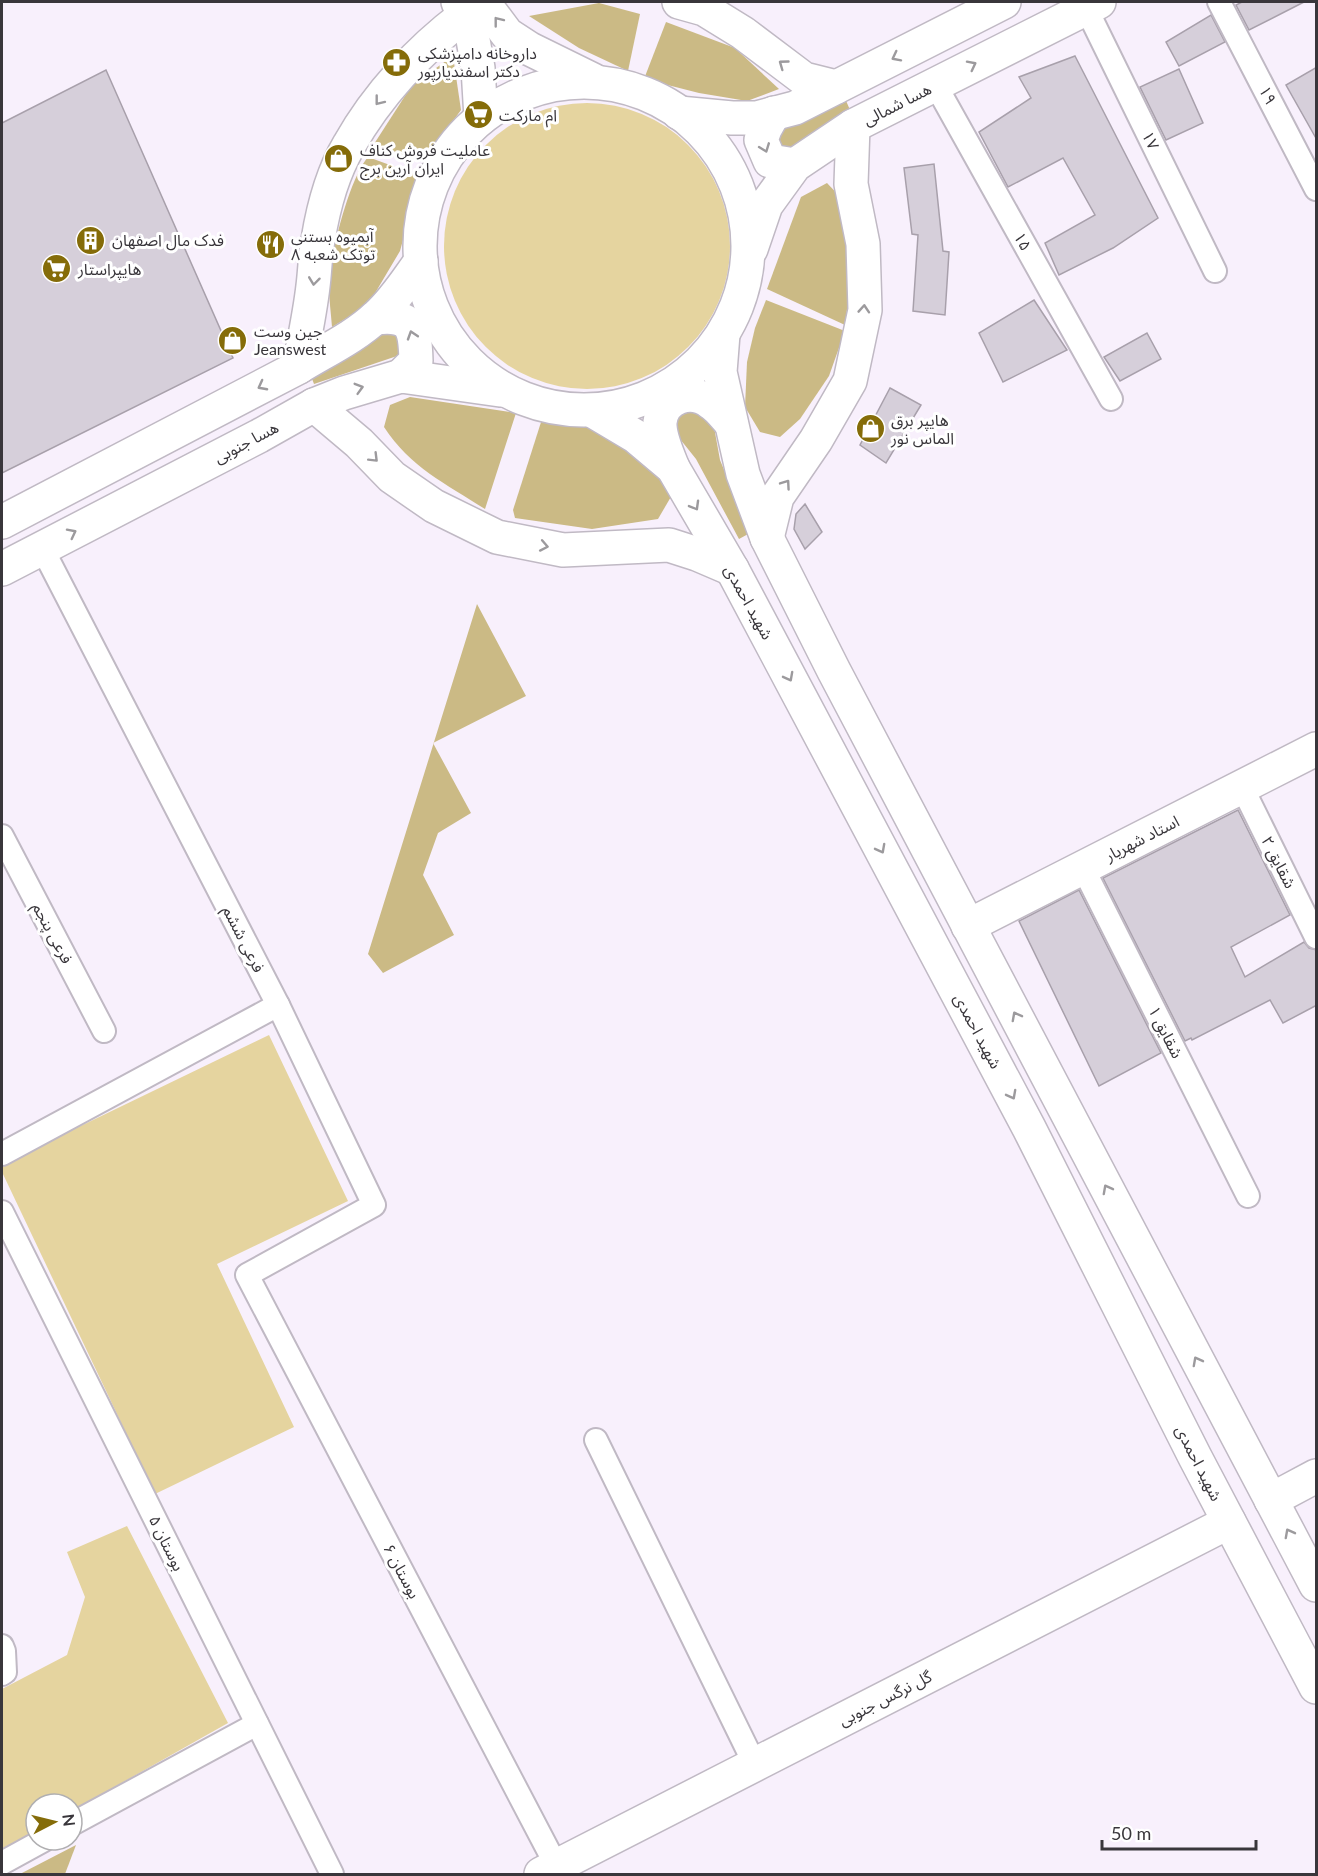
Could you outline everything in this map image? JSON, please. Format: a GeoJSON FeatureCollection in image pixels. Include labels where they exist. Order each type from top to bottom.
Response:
{"type":"FeatureCollection","features":[{"type":"Feature","properties":{"kind":"main road"},"geometry":{"type":"LineString","coordinates":[[679,2],[704,9],[743,33],[804,80],[836,87]]}},
{"type":"Feature","properties":{"kind":"main road"},"geometry":{"type":"LineString","coordinates":[[669,106],[741,118],[757,118],[795,108],[836,87],[966,10],[1004,2]]}},
{"type":"Feature","properties":{"kind":"main road","name":"هسا شمالی"},"geometry":{"type":"LineString","coordinates":[[747,260],[766,206],[795,165],[853,126],[1093,5]]}},
{"type":"Feature","properties":{"kind":"main road"},"geometry":{"type":"LineString","coordinates":[[468,6],[530,50],[600,83]]}},
{"type":"Feature","properties":{"kind":"main road"},"geometry":{"type":"LineString","coordinates":[[468,6],[477,59],[481,118]]}},
{"type":"Feature","properties":{"kind":"main road"},"geometry":{"type":"LineString","coordinates":[[299,367],[313,287],[318,241],[335,178],[348,146],[361,124],[398,77],[468,6]]}},
{"type":"Feature","properties":{"kind":"main road"},"geometry":{"type":"LineString","coordinates":[[569,83],[600,83],[635,90],[669,106],[710,141],[732,177],[745,217],[747,260],[743,287],[735,311],[723,334],[699,364],[668,388],[632,404],[593,411],[567,410],[540,405],[507,392],[473,368],[447,337],[429,301],[421,261],[421,232],[426,203],[436,175],[455,144],[481,118],[508,100],[537,88],[569,83]]}},
{"type":"Feature","properties":{"kind":"main road"},"geometry":{"type":"LineString","coordinates":[[774,113],[761,140],[770,161],[795,165]]}},
{"type":"Feature","properties":{"kind":"main road"},"geometry":{"type":"LineString","coordinates":[[767,538],[777,497],[816,440],[850,381],[865,309],[863,244],[851,184],[853,126]]}},
{"type":"Feature","properties":{"kind":"main road"},"geometry":{"type":"LineString","coordinates":[[2,522],[299,367],[376,318],[395,297],[421,261]]}},
{"type":"Feature","properties":{"kind":"main road"},"geometry":{"type":"LineString","coordinates":[[376,318],[393,316],[407,322],[415,336],[416,361],[401,376]]}},
{"type":"Feature","properties":{"kind":"main road"},"geometry":{"type":"LineString","coordinates":[[723,334],[720,372],[743,474],[767,538],[834,671],[1317,1585]]}},
{"type":"Feature","properties":{"kind":"main road","name":"هسا جنوبی"},"geometry":{"type":"LineString","coordinates":[[2,569],[259,436],[314,405],[344,393],[401,376],[507,392]]}},
{"type":"Feature","properties":{"kind":"main road"},"geometry":{"type":"LineString","coordinates":[[673,468],[660,421],[664,410],[672,401],[686,394],[697,396],[711,402],[731,423]]}},
{"type":"Feature","properties":{"kind":"main road"},"geometry":{"type":"LineString","coordinates":[[314,405],[359,443],[392,477],[434,506],[496,537],[563,550],[669,545],[732,569]]}},
{"type":"Feature","properties":{"kind":"main road","name":"شهید احمدی"},"geometry":{"type":"LineString","coordinates":[[593,411],[635,436],[673,468],[732,569],[1029,1128],[1229,1522],[1317,1687]]}},
{"type":"Feature","properties":{"kind":"main road","name":"استاد شهریار"},"geometry":{"type":"LineString","coordinates":[[968,926],[1317,749]]}},
{"type":"Feature","properties":{"kind":"main road"},"geometry":{"type":"LineString","coordinates":[[1271,1500],[1317,1476]]}},
{"type":"Feature","properties":{"kind":"main road","name":"گل نرگس جنوبی"},"geometry":{"type":"LineString","coordinates":[[549,1871],[1229,1522]]}},
{"type":"Feature","properties":{"kind":"street","name":"۱۹"},"geometry":{"type":"LineString","coordinates":[[1219,2],[1317,189]]}},
{"type":"Feature","properties":{"kind":"street","name":"۱۷"},"geometry":{"type":"LineString","coordinates":[[1093,5],[1215,272]]}},
{"type":"Feature","properties":{"kind":"street","name":"۱۵"},"geometry":{"type":"LineString","coordinates":[[936,84],[1111,399]]}},
{"type":"Feature","properties":{"kind":"street","name":"فرعی ششم"},"geometry":{"type":"LineString","coordinates":[[42,548],[278,1005],[374,1205],[247,1275]]}},
{"type":"Feature","properties":{"kind":"street","name":"شقایق ۲"},"geometry":{"type":"LineString","coordinates":[[1242,787],[1317,937]]}},
{"type":"Feature","properties":{"kind":"street","name":"فرعی پنجم"},"geometry":{"type":"LineString","coordinates":[[2,836],[104,1031]]}},
{"type":"Feature","properties":{"kind":"street","name":"شقایق ۱"},"geometry":{"type":"LineString","coordinates":[[1083,868],[1248,1196]]}},
{"type":"Feature","properties":{"kind":"street"},"geometry":{"type":"LineString","coordinates":[[2,1154],[278,1005]]}},
{"type":"Feature","properties":{"kind":"street","name":"بوستان ۵"},"geometry":{"type":"LineString","coordinates":[[2,1212],[332,1875]]}},
{"type":"Feature","properties":{"kind":"street","name":"بوستان ۶"},"geometry":{"type":"LineString","coordinates":[[247,1275],[549,1871]]}},
{"type":"Feature","properties":{"kind":"street"},"geometry":{"type":"LineString","coordinates":[[596,1440],[755,1765]]}},
{"type":"Feature","properties":{"kind":"street"},"geometry":{"type":"LineString","coordinates":[[2,1646],[4,1651],[3,1673]]}},
{"type":"Feature","properties":{"kind":"street"},"geometry":{"type":"LineString","coordinates":[[84,1818],[257,1724]]}},
{"type":"Feature","properties":{"kind":"street"},"geometry":{"type":"LineString","coordinates":[[2,1863],[24,1851]]}},
{"type":"Feature","properties":{"kind":"shaded area"},"geometry":{"type":"Polygon","coordinates":[[[599,3],[640,14],[628,71],[579,48],[529,16],[599,3]]]}},
{"type":"Feature","properties":{"kind":"shaded area"},"geometry":{"type":"Polygon","coordinates":[[[666,22],[735,48],[779,89],[747,101],[699,93],[644,79],[666,22]]]}},
{"type":"Feature","properties":{"kind":"shaded area"},"geometry":{"type":"Polygon","coordinates":[[[453,56],[461,110],[423,162],[374,144],[412,85],[453,56]]]}},
{"type":"Feature","properties":{"kind":"shaded area"},"geometry":{"type":"Polygon","coordinates":[[[844,96],[850,110],[808,135],[789,154],[773,150],[781,123],[844,96]]]}},
{"type":"Feature","properties":{"kind":"shaded area"},"geometry":{"type":"Polygon","coordinates":[[[587,103],[615,106],[642,114],[666,127],[688,145],[706,167],[719,191],[727,218],[730,246],[727,274],[719,301],[706,325],[688,347],[666,365],[642,378],[615,386],[587,389],[559,386],[532,378],[508,365],[486,347],[468,325],[455,301],[447,274],[444,246],[447,218],[455,191],[468,167],[486,145],[508,127],[532,114],[559,106],[587,103]]]}},
{"type":"Feature","properties":{"kind":"shaded area"},"geometry":{"type":"Polygon","coordinates":[[[368,157],[420,176],[400,251],[368,305],[332,327],[329,285],[333,255],[354,182],[368,157]]]}},
{"type":"Feature","properties":{"kind":"shaded area"},"geometry":{"type":"Polygon","coordinates":[[[827,183],[844,201],[851,280],[845,325],[767,289],[801,197],[827,183]]]}},
{"type":"Feature","properties":{"kind":"shaded area"},"geometry":{"type":"Polygon","coordinates":[[[766,300],[845,331],[829,376],[800,419],[780,437],[760,432],[745,407],[747,362],[755,328],[766,300]]]}},
{"type":"Feature","properties":{"kind":"shaded area"},"geometry":{"type":"Polygon","coordinates":[[[383,327],[402,334],[400,355],[314,384],[311,376],[383,327]]]}},
{"type":"Feature","properties":{"kind":"shaded area"},"geometry":{"type":"Polygon","coordinates":[[[410,397],[516,413],[485,509],[417,464],[394,441],[384,427],[390,405],[410,397]]]}},
{"type":"Feature","properties":{"kind":"shaded area"},"geometry":{"type":"Polygon","coordinates":[[[685,405],[712,416],[720,460],[750,533],[739,539],[696,459],[676,434],[673,422],[685,405]]]}},
{"type":"Feature","properties":{"kind":"shaded area"},"geometry":{"type":"Polygon","coordinates":[[[542,419],[613,432],[662,469],[672,495],[658,519],[592,529],[515,518],[513,510],[542,419]]]}},
{"type":"Feature","properties":{"kind":"shaded area"},"geometry":{"type":"Polygon","coordinates":[[[477,604],[526,696],[434,743],[477,604]]]}},
{"type":"Feature","properties":{"kind":"shaded area"},"geometry":{"type":"Polygon","coordinates":[[[433,744],[471,813],[438,833],[423,875],[454,935],[383,973],[368,954],[433,744]]]}},
{"type":"Feature","properties":{"kind":"shaded area"},"geometry":{"type":"Polygon","coordinates":[[[269,1035],[348,1201],[217,1264],[294,1427],[155,1494],[2,1172],[2,1164],[269,1035]]]}},
{"type":"Feature","properties":{"kind":"shaded area"},"geometry":{"type":"Polygon","coordinates":[[[127,1526],[228,1723],[84,1804],[84,1792],[24,1792],[24,1838],[2,1850],[2,1689],[67,1655],[85,1597],[67,1552],[127,1526]]]}},
{"type":"Feature","properties":{"kind":"shaded area"},"geometry":{"type":"Polygon","coordinates":[[[62,1852],[73,1852],[65,1874],[20,1874],[62,1852]]]}},
{"type":"Feature","properties":{"kind":"building"},"geometry":{"type":"Polygon","coordinates":[[[1242,2],[1304,2],[1249,30],[1236,5],[1242,2]]]}},
{"type":"Feature","properties":{"kind":"building"},"geometry":{"type":"Polygon","coordinates":[[[1211,15],[1225,42],[1179,66],[1166,42],[1211,15]]]}},
{"type":"Feature","properties":{"kind":"building"},"geometry":{"type":"Polygon","coordinates":[[[1075,56],[1158,218],[1113,248],[1059,275],[1045,243],[1095,215],[1063,158],[1008,187],[979,132],[1031,98],[1019,77],[1075,56]]]}},
{"type":"Feature","properties":{"kind":"building"},"geometry":{"type":"Polygon","coordinates":[[[1317,67],[1317,140],[1286,85],[1317,67]]]}},
{"type":"Feature","properties":{"kind":"building"},"geometry":{"type":"Polygon","coordinates":[[[1179,69],[1203,123],[1166,140],[1140,87],[1179,69]]]}},
{"type":"Feature","properties":{"kind":"building","name":"فدک مال اصفهان"},"geometry":{"type":"Polygon","coordinates":[[[106,70],[233,358],[2,473],[2,123],[106,70]]]}},
{"type":"Feature","properties":{"kind":"building"},"geometry":{"type":"Polygon","coordinates":[[[934,164],[943,251],[949,252],[945,315],[913,311],[918,235],[912,234],[904,168],[934,164]]]}},
{"type":"Feature","properties":{"kind":"building"},"geometry":{"type":"Polygon","coordinates":[[[1034,300],[1067,350],[1003,382],[979,333],[1034,300]]]}},
{"type":"Feature","properties":{"kind":"building"},"geometry":{"type":"Polygon","coordinates":[[[1147,333],[1161,359],[1120,381],[1104,357],[1147,333]]]}},
{"type":"Feature","properties":{"kind":"building"},"geometry":{"type":"Polygon","coordinates":[[[890,388],[921,405],[886,463],[860,445],[890,388]]]}},
{"type":"Feature","properties":{"kind":"building"},"geometry":{"type":"Polygon","coordinates":[[[805,504],[822,532],[805,549],[794,529],[796,514],[805,504]]]}},
{"type":"Feature","properties":{"kind":"building"},"geometry":{"type":"Polygon","coordinates":[[[1238,810],[1290,915],[1231,947],[1245,977],[1304,942],[1309,948],[1317,950],[1317,1005],[1283,1023],[1270,1000],[1192,1040],[1191,1038],[1185,1041],[1103,878],[1238,810]]]}},
{"type":"Feature","properties":{"kind":"building"},"geometry":{"type":"Polygon","coordinates":[[[1079,890],[1161,1053],[1099,1086],[1019,921],[1079,890]]]}},
{"type":"Feature","properties":{"kind":"place","name":"داروخانه دامپزشکی دکتر اسفندیارپور"},"geometry":{"type":"Point","coordinates":[397,62]}},
{"type":"Feature","properties":{"kind":"place","name":"ام مارکت"},"geometry":{"type":"Point","coordinates":[478,115]}},
{"type":"Feature","properties":{"kind":"place","name":"عاملیت فروش کناف ایران آرین برج"},"geometry":{"type":"Point","coordinates":[339,159]}},
{"type":"Feature","properties":{"kind":"place","name":"فدک مال اصفهان"},"geometry":{"type":"Point","coordinates":[91,240]}},
{"type":"Feature","properties":{"kind":"place","name":"آبمیوه بستنی توتک شعبه ۸"},"geometry":{"type":"Point","coordinates":[270,245]}},
{"type":"Feature","properties":{"kind":"place","name":"هایپراستار"},"geometry":{"type":"Point","coordinates":[57,269]}},
{"type":"Feature","properties":{"kind":"place","name":"جین وست Jeanswest"},"geometry":{"type":"Point","coordinates":[233,340]}},
{"type":"Feature","properties":{"kind":"place","name":"هایپر برق الماس نور"},"geometry":{"type":"Point","coordinates":[870,429]}}]}
